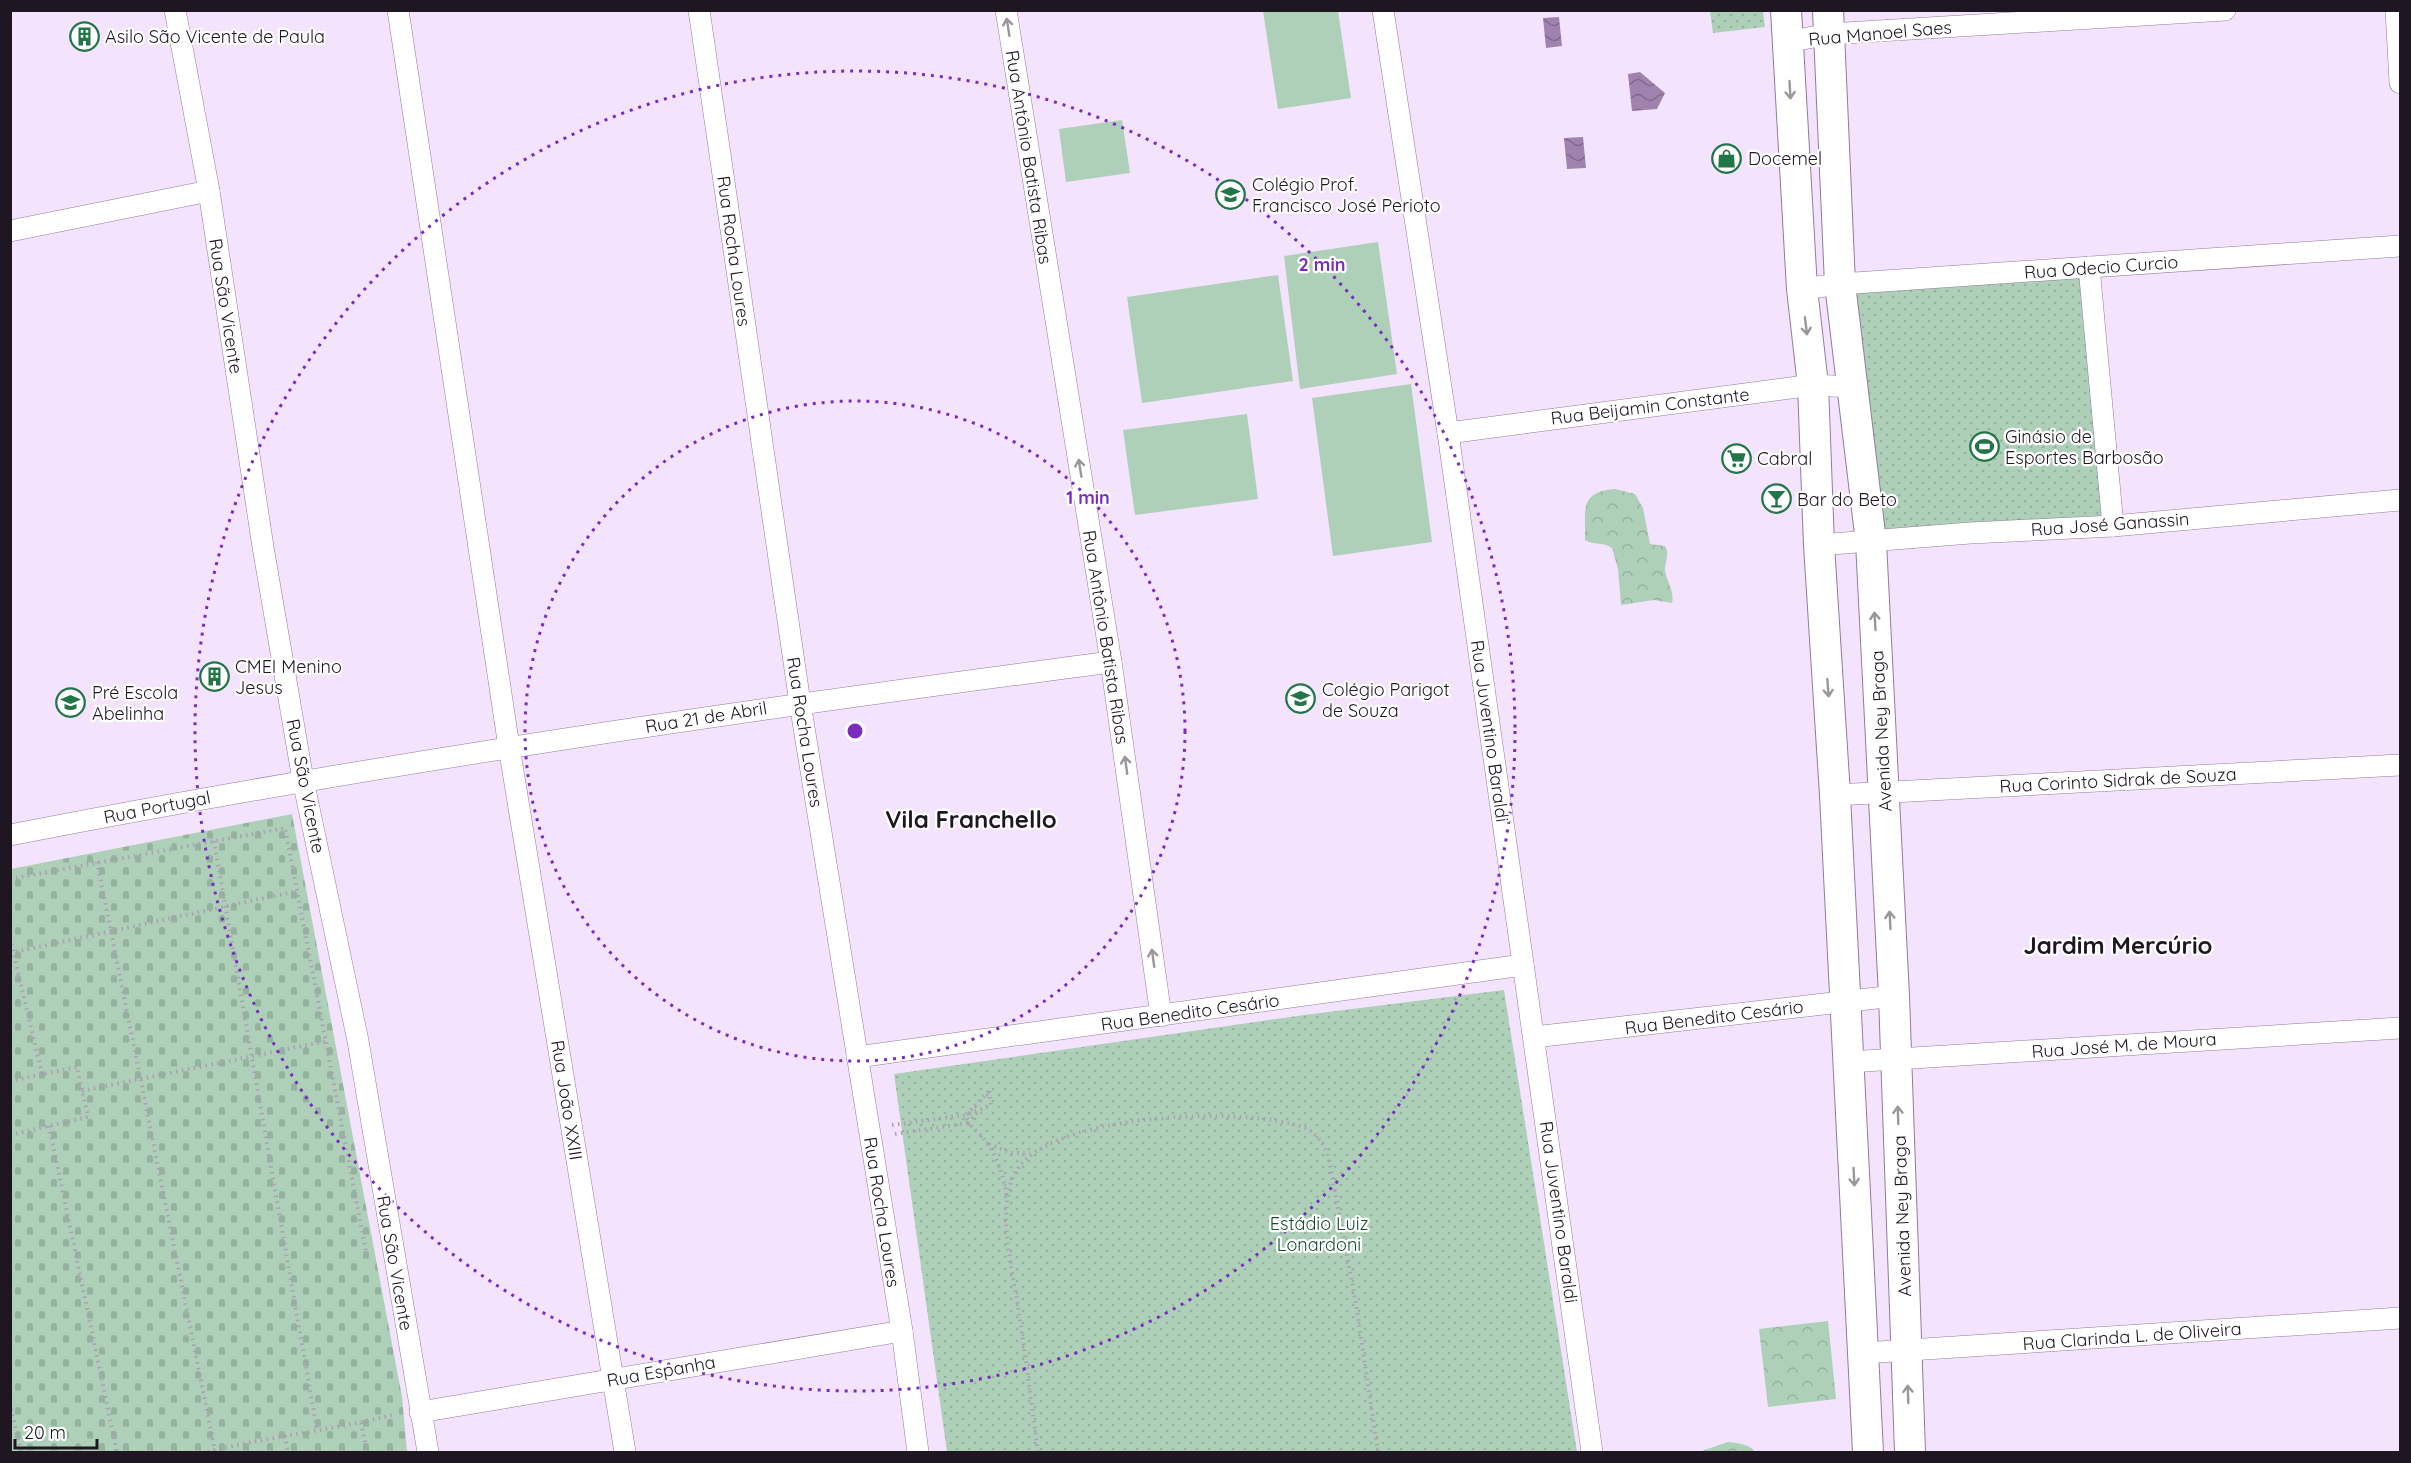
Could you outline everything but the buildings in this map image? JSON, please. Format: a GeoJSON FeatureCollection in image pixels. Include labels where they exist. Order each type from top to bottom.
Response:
{"type":"FeatureCollection","features":[{"type":"Feature","properties":{"kind":"street","name":"Rua São Vicente"},"geometry":{"type":"LineString","coordinates":[[175,10],[209,191],[263,547],[303,780],[358,1041],[428,1452]]}},
{"type":"Feature","properties":{"kind":"street","name":"Rua João XXIII"},"geometry":{"type":"LineString","coordinates":[[398,10],[509,747],[625,1452]]}},
{"type":"Feature","properties":{"kind":"street","name":"Rua Rocha Loures"},"geometry":{"type":"LineString","coordinates":[[699,10],[800,703],[902,1330],[918,1452]]}},
{"type":"Feature","properties":{"kind":"street","name":"Rua Antônio Batista Ribas"},"geometry":{"type":"LineString","coordinates":[[1006,10],[1111,662],[1161,1016]]}},
{"type":"Feature","properties":{"kind":"street","name":"Rua Juventino Baraldi"},"geometry":{"type":"LineString","coordinates":[[1383,10],[1448,433],[1592,1452]]}},
{"type":"Feature","properties":{"kind":"street"},"geometry":{"type":"LineString","coordinates":[[1786,10],[1802,289],[1813,385],[1818,545],[1835,795],[1868,1452]]}},
{"type":"Feature","properties":{"kind":"street","name":"Rua Manoel Saes"},"geometry":{"type":"LineString","coordinates":[[1787,42],[1829,22],[2224,10]]}},
{"type":"Feature","properties":{"kind":"street"},"geometry":{"type":"LineString","coordinates":[[2396,10],[2400,83]]}},
{"type":"Feature","properties":{"kind":"street","name":"Avenida Ney Braga"},"geometry":{"type":"LineString","coordinates":[[1829,22],[1840,284],[1871,542],[1894,996],[1911,1452]]}},
{"type":"Feature","properties":{"kind":"street"},"geometry":{"type":"LineString","coordinates":[[10,231],[209,191]]}},
{"type":"Feature","properties":{"kind":"street","name":"Rua Odecio Curcio"},"geometry":{"type":"LineString","coordinates":[[1802,289],[1840,284],[2400,246]]}},
{"type":"Feature","properties":{"kind":"street"},"geometry":{"type":"LineString","coordinates":[[2089,267],[2113,526]]}},
{"type":"Feature","properties":{"kind":"street","name":"Rua Beijamin Constante"},"geometry":{"type":"LineString","coordinates":[[1448,433],[1813,385],[1852,387]]}},
{"type":"Feature","properties":{"kind":"street","name":"Rua José Ganassin"},"geometry":{"type":"LineString","coordinates":[[1818,545],[1970,533],[2113,526],[2400,500]]}},
{"type":"Feature","properties":{"kind":"street","name":"Rua 21 de Abril"},"geometry":{"type":"LineString","coordinates":[[303,780],[800,703],[1111,662]]}},
{"type":"Feature","properties":{"kind":"street","name":"Rua Corinto Sidrak de Souza"},"geometry":{"type":"LineString","coordinates":[[1835,795],[2400,765]]}},
{"type":"Feature","properties":{"kind":"street","name":"Rua Portugal"},"geometry":{"type":"LineString","coordinates":[[10,835],[303,780]]}},
{"type":"Feature","properties":{"kind":"street","name":"Rua Benedito Cesário"},"geometry":{"type":"LineString","coordinates":[[857,1057],[1523,965]]}},
{"type":"Feature","properties":{"kind":"street","name":"Rua Benedito Cesário"},"geometry":{"type":"LineString","coordinates":[[1534,1037],[1894,996]]}},
{"type":"Feature","properties":{"kind":"street","name":"Rua José M. de Moura"},"geometry":{"type":"LineString","coordinates":[[1848,1062],[2400,1028]]}},
{"type":"Feature","properties":{"kind":"street","name":"Rua Clarinda L. de Oliveira"},"geometry":{"type":"LineString","coordinates":[[1863,1353],[2400,1318]]}},
{"type":"Feature","properties":{"kind":"street","name":"Rua Espanha"},"geometry":{"type":"LineString","coordinates":[[420,1412],[902,1330]]}},
{"type":"Feature","properties":{"kind":"path"},"geometry":{"type":"LineString","coordinates":[[10,879],[285,828],[369,1262]]}},
{"type":"Feature","properties":{"kind":"path"},"geometry":{"type":"LineString","coordinates":[[214,841],[317,1430]]}},
{"type":"Feature","properties":{"kind":"path"},"geometry":{"type":"LineString","coordinates":[[97,862],[215,1451]]}},
{"type":"Feature","properties":{"kind":"path"},"geometry":{"type":"LineString","coordinates":[[12,952],[297,891]]}},
{"type":"Feature","properties":{"kind":"path"},"geometry":{"type":"LineString","coordinates":[[10,938],[42,1074]]}},
{"type":"Feature","properties":{"kind":"path"},"geometry":{"type":"LineString","coordinates":[[82,1091],[327,1041]]}},
{"type":"Feature","properties":{"kind":"path"},"geometry":{"type":"LineString","coordinates":[[10,1081],[77,1067],[88,1117],[10,1135]]}},
{"type":"Feature","properties":{"kind":"path"},"geometry":{"type":"LineString","coordinates":[[870,1134],[966,1115],[991,1105],[989,1091],[966,1115]]}},
{"type":"Feature","properties":{"kind":"path"},"geometry":{"type":"LineString","coordinates":[[870,1134],[968,1123],[980,1109]]}},
{"type":"Feature","properties":{"kind":"path"},"geometry":{"type":"LineString","coordinates":[[966,1115],[968,1123],[989,1143],[1011,1153],[1030,1153]]}},
{"type":"Feature","properties":{"kind":"path"},"geometry":{"type":"LineString","coordinates":[[1038,1452],[1007,1226],[1012,1179],[1019,1165],[1030,1153],[1064,1137],[1130,1122],[1190,1115],[1255,1116],[1304,1128],[1316,1134],[1328,1154],[1356,1304],[1378,1452]]}},
{"type":"Feature","properties":{"kind":"path"},"geometry":{"type":"LineString","coordinates":[[49,1126],[117,1452]]}},
{"type":"Feature","properties":{"kind":"path"},"geometry":{"type":"LineString","coordinates":[[989,1143],[1003,1175],[1008,1202]]}},
{"type":"Feature","properties":{"kind":"path"},"geometry":{"type":"LineString","coordinates":[[10,1403],[21,1452]]}},
{"type":"Feature","properties":{"kind":"path"},"geometry":{"type":"LineString","coordinates":[[208,1452],[361,1423],[397,1413]]}},
{"type":"Feature","properties":{"kind":"path"},"geometry":{"type":"LineString","coordinates":[[361,1423],[367,1452]]}},
{"type":"Feature","properties":{"kind":"path"},"geometry":{"type":"LineString","coordinates":[[285,1436],[288,1452]]}},
{"type":"Feature","properties":{"kind":"green space"},"geometry":{"type":"Polygon","coordinates":[[[1263,11],[1338,11],[1351,98],[1278,109],[1263,11]]]}},
{"type":"Feature","properties":{"kind":"green space"},"geometry":{"type":"Polygon","coordinates":[[[1710,11],[1763,11],[1765,27],[1713,33],[1710,11]]]}},
{"type":"Feature","properties":{"kind":"green space"},"geometry":{"type":"Polygon","coordinates":[[[1122,120],[1130,173],[1066,182],[1059,129],[1122,120]]]}},
{"type":"Feature","properties":{"kind":"green space"},"geometry":{"type":"Polygon","coordinates":[[[1378,242],[1397,374],[1300,389],[1284,256],[1378,242]]]}},
{"type":"Feature","properties":{"kind":"green space"},"geometry":{"type":"Polygon","coordinates":[[[2084,272],[2106,520],[1875,538],[1850,291],[2084,272]]]}},
{"type":"Feature","properties":{"kind":"green space"},"geometry":{"type":"Polygon","coordinates":[[[1278,275],[1293,381],[1142,403],[1127,297],[1278,275]]]}},
{"type":"Feature","properties":{"kind":"green space"},"geometry":{"type":"Polygon","coordinates":[[[1411,384],[1432,542],[1333,556],[1312,398],[1411,384]]]}},
{"type":"Feature","properties":{"kind":"green space"},"geometry":{"type":"Polygon","coordinates":[[[1247,414],[1258,499],[1135,515],[1123,430],[1247,414]]]}},
{"type":"Feature","properties":{"kind":"green space"},"geometry":{"type":"Polygon","coordinates":[[[1615,489],[1635,494],[1643,508],[1650,544],[1665,546],[1667,555],[1665,570],[1672,594],[1672,603],[1654,600],[1621,605],[1618,569],[1612,548],[1585,540],[1586,505],[1595,494],[1615,489]]]}},
{"type":"Feature","properties":{"kind":"green space"},"geometry":{"type":"Polygon","coordinates":[[[292,814],[402,1397],[407,1452],[11,1452],[11,869],[292,814]]]}},
{"type":"Feature","properties":{"kind":"green space","name":"Estádio Luiz Lonardoni"},"geometry":{"type":"Polygon","coordinates":[[[1504,990],[1577,1452],[947,1452],[894,1074],[1304,1015],[1504,990]]]}},
{"type":"Feature","properties":{"kind":"green space"},"geometry":{"type":"Polygon","coordinates":[[[1828,1321],[1836,1399],[1768,1407],[1759,1329],[1828,1321]]]}},
{"type":"Feature","properties":{"kind":"green space"},"geometry":{"type":"Polygon","coordinates":[[[1728,1442],[1739,1443],[1755,1452],[1699,1452],[1728,1442]]]}},
{"type":"Feature","properties":{"kind":"water"},"geometry":{"type":"Polygon","coordinates":[[[1559,17],[1562,46],[1546,48],[1543,18],[1559,17]]]}},
{"type":"Feature","properties":{"kind":"water"},"geometry":{"type":"Polygon","coordinates":[[[1640,72],[1665,93],[1657,109],[1632,111],[1628,74],[1640,72]]]}},
{"type":"Feature","properties":{"kind":"water"},"geometry":{"type":"Polygon","coordinates":[[[1583,137],[1586,168],[1567,169],[1564,138],[1583,137]]]}},
{"type":"Feature","properties":{"kind":"place","name":"Asilo São Vicente de Paula"},"geometry":{"type":"Point","coordinates":[84,36]}},
{"type":"Feature","properties":{"kind":"place","name":"Docemel"},"geometry":{"type":"Point","coordinates":[1727,158]}},
{"type":"Feature","properties":{"kind":"place","name":"Colégio Prof. Francisco José Perioto"},"geometry":{"type":"Point","coordinates":[1231,194]}},
{"type":"Feature","properties":{"kind":"place","name":"Ginásio de Esportes Barbosão"},"geometry":{"type":"Point","coordinates":[1984,446]}},
{"type":"Feature","properties":{"kind":"place","name":"Cabral"},"geometry":{"type":"Point","coordinates":[1736,458]}},
{"type":"Feature","properties":{"kind":"place","name":"Bar do Beto"},"geometry":{"type":"Point","coordinates":[1776,499]}},
{"type":"Feature","properties":{"kind":"place","name":"CMEI Menino Jesus"},"geometry":{"type":"Point","coordinates":[214,676]}},
{"type":"Feature","properties":{"kind":"place","name":"Colégio Parigot de Souza"},"geometry":{"type":"Point","coordinates":[1301,699]}},
{"type":"Feature","properties":{"kind":"place","name":"Pré Escola Abelinha"},"geometry":{"type":"Point","coordinates":[71,702]}},
{"type":"Feature","properties":{"kind":"district","name":"Vila Franchello"},"geometry":{"type":"Point","coordinates":[971,819]}},
{"type":"Feature","properties":{"kind":"district","name":"Jardim Mercúrio"},"geometry":{"type":"Point","coordinates":[2118,945]}}]}
